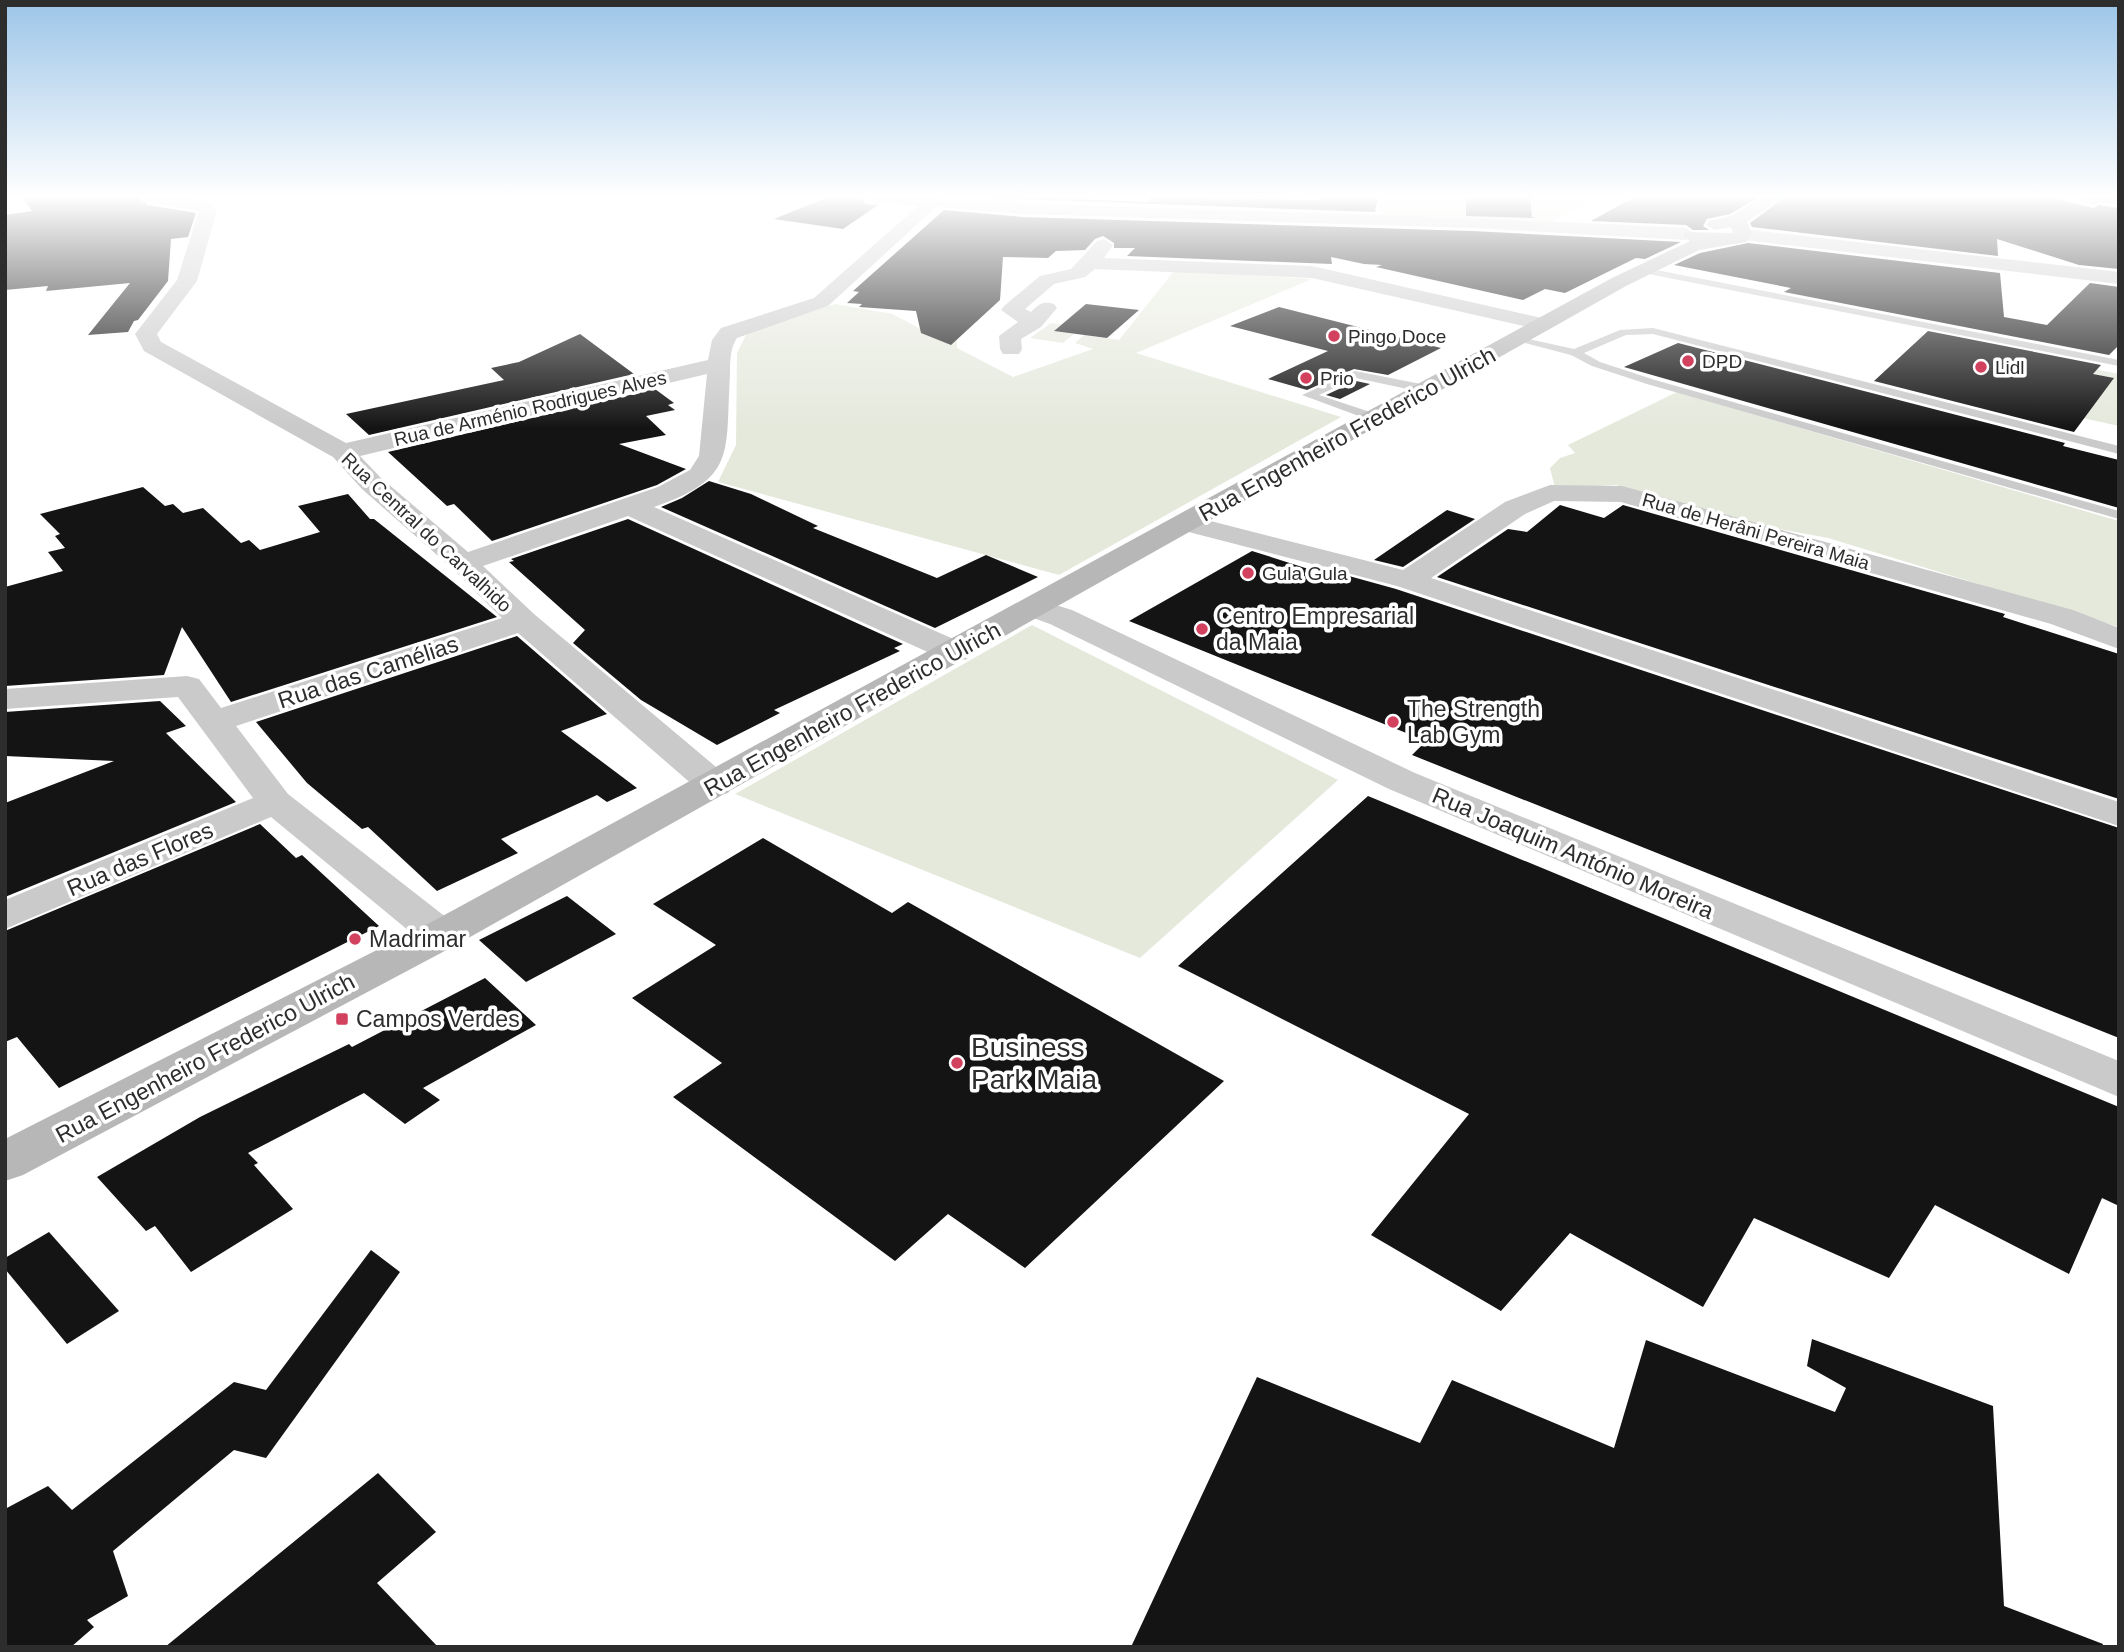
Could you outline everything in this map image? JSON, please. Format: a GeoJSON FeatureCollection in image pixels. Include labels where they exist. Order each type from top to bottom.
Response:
{"type":"FeatureCollection","features":[{"type":"Feature","properties":{"kind":"main road","name":"Rua Engenheiro Frederico Ulrich"},"geometry":{"type":"LineString","coordinates":[[5,1162],[440,934],[715,785],[1634,274]]}},
{"type":"Feature","properties":{"kind":"street","name":"Rua Central do Carvalhido"},"geometry":{"type":"LineString","coordinates":[[189,274],[187,281],[146,334],[152,346],[342,452],[371,483],[523,621],[715,785]]}},
{"type":"Feature","properties":{"kind":"street"},"geometry":{"type":"LineString","coordinates":[[463,564],[668,493],[700,475],[712,456],[723,340],[729,333],[821,302],[852,274]]}},
{"type":"Feature","properties":{"kind":"street"},"geometry":{"type":"LineString","coordinates":[[1011,349],[1010,336],[1033,321],[1080,274]]}},
{"type":"Feature","properties":{"kind":"street"},"geometry":{"type":"LineString","coordinates":[[1320,274],[1528,332]]}},
{"type":"Feature","properties":{"kind":"street"},"geometry":{"type":"LineString","coordinates":[[2089,274],[2119,278]]}},
{"type":"Feature","properties":{"kind":"street","name":"Rua de Arménio Rodrigues Alves"},"geometry":{"type":"LineString","coordinates":[[342,452],[719,364]]}},
{"type":"Feature","properties":{"kind":"street","name":"Rua de Herâni Pereira Maia"},"geometry":{"type":"LineString","coordinates":[[1408,580],[1515,508],[1550,493],[1622,494],[2062,617],[2119,639]]}},
{"type":"Feature","properties":{"kind":"street"},"geometry":{"type":"LineString","coordinates":[[628,506],[955,652]]}},
{"type":"Feature","properties":{"kind":"street"},"geometry":{"type":"LineString","coordinates":[[1187,523],[1408,580],[2119,815]]}},
{"type":"Feature","properties":{"kind":"street","name":"Rua Joaquim António Moreira"},"geometry":{"type":"LineString","coordinates":[[1036,608],[1073,623],[1402,781],[2119,1080]]}},
{"type":"Feature","properties":{"kind":"street","name":"Rua das Camélias"},"geometry":{"type":"LineString","coordinates":[[213,722],[523,621]]}},
{"type":"Feature","properties":{"kind":"street"},"geometry":{"type":"LineString","coordinates":[[5,699],[187,686],[275,802],[440,934]]}},
{"type":"Feature","properties":{"kind":"street","name":"Rua das Flores"},"geometry":{"type":"LineString","coordinates":[[5,916],[275,802]]}},
{"type":"Feature","properties":{"kind":"lane"},"geometry":{"type":"LineString","coordinates":[[1662,274],[2119,363]]}},
{"type":"Feature","properties":{"kind":"lane"},"geometry":{"type":"LineString","coordinates":[[1575,353],[1624,332],[1653,331],[2119,450]]}},
{"type":"Feature","properties":{"kind":"lane"},"geometry":{"type":"LineString","coordinates":[[1528,332],[1596,364],[1651,382],[2119,515]]}},
{"type":"Feature","properties":{"kind":"lane"},"geometry":{"type":"LineString","coordinates":[[1375,418],[1308,395],[1355,374],[1426,389]]}},
{"type":"Feature","properties":{"kind":"shaded area"},"geometry":{"type":"Polygon","coordinates":[[[1172,274],[1312,279],[1136,353],[1341,417],[1059,575],[718,482],[736,445],[737,353],[747,333],[835,304],[892,314],[950,344],[957,339],[957,348],[1013,377],[1093,349],[1075,343],[1084,335],[1119,340],[1172,274]]]}},
{"type":"Feature","properties":{"kind":"shaded area"},"geometry":{"type":"Polygon","coordinates":[[[1051,323],[1061,324],[1054,331],[1074,334],[1063,343],[1030,338],[1051,323]]]}},
{"type":"Feature","properties":{"kind":"shaded area"},"geometry":{"type":"Polygon","coordinates":[[[1925,335],[2119,374],[2119,426],[1914,381],[1881,370],[2113,378],[1920,339],[1925,335]]]}},
{"type":"Feature","properties":{"kind":"shaded area"},"geometry":{"type":"Polygon","coordinates":[[[1677,392],[2119,521],[2119,627],[1828,538],[1737,521],[1616,485],[1555,488],[1550,468],[1560,458],[1575,453],[1568,445],[1677,392]]]}},
{"type":"Feature","properties":{"kind":"shaded area"},"geometry":{"type":"Polygon","coordinates":[[[1032,625],[1338,780],[1140,958],[735,794],[1032,625]]]}},
{"type":"Feature","properties":{"kind":"building"},"geometry":{"type":"Polygon","coordinates":[[[5,274],[168,274],[168,281],[128,332],[88,335],[130,283],[46,291],[48,286],[5,290],[5,274]]]}},
{"type":"Feature","properties":{"kind":"building"},"geometry":{"type":"Polygon","coordinates":[[[872,274],[1002,274],[1000,300],[951,345],[921,333],[916,311],[859,307],[862,304],[847,303],[859,292],[853,291],[872,274]]]}},
{"type":"Feature","properties":{"kind":"building"},"geometry":{"type":"Polygon","coordinates":[[[1408,274],[1603,274],[1565,293],[1545,289],[1523,300],[1408,274]]]}},
{"type":"Feature","properties":{"kind":"building"},"geometry":{"type":"Polygon","coordinates":[[[1720,274],[2000,274],[2004,317],[2047,325],[2090,283],[2119,287],[2119,345],[2109,355],[1784,292],[1791,288],[1720,274]]]}},
{"type":"Feature","properties":{"kind":"building"},"geometry":{"type":"Polygon","coordinates":[[[1086,304],[1139,310],[1107,338],[1054,331],[1086,304]]]}},
{"type":"Feature","properties":{"kind":"building"},"geometry":{"type":"Polygon","coordinates":[[[1279,307],[1441,348],[1388,375],[1354,369],[1307,390],[1268,379],[1328,351],[1230,326],[1279,307]]]}},
{"type":"Feature","properties":{"kind":"building"},"geometry":{"type":"Polygon","coordinates":[[[1928,331],[2101,365],[2093,374],[2114,378],[2074,432],[1874,381],[1928,331]]]}},
{"type":"Feature","properties":{"kind":"building"},"geometry":{"type":"Polygon","coordinates":[[[580,334],[634,374],[369,435],[346,414],[504,380],[491,368],[519,362],[580,334]]]}},
{"type":"Feature","properties":{"kind":"building"},"geometry":{"type":"Polygon","coordinates":[[[1678,343],[2065,443],[2063,446],[2119,460],[2119,508],[1624,367],[1678,343]]]}},
{"type":"Feature","properties":{"kind":"building"},"geometry":{"type":"Polygon","coordinates":[[[1356,381],[1370,384],[1340,399],[1326,395],[1356,381]]]}},
{"type":"Feature","properties":{"kind":"building"},"geometry":{"type":"Polygon","coordinates":[[[655,389],[674,403],[668,405],[675,410],[646,416],[666,435],[619,444],[686,469],[657,485],[492,541],[454,504],[447,506],[388,452],[655,389]]]}},
{"type":"Feature","properties":{"kind":"building"},"geometry":{"type":"Polygon","coordinates":[[[709,481],[751,494],[818,526],[813,528],[937,578],[986,555],[1038,577],[935,628],[661,507],[709,481]]]}},
{"type":"Feature","properties":{"kind":"building"},"geometry":{"type":"Polygon","coordinates":[[[143,487],[165,506],[173,504],[183,513],[203,508],[241,543],[249,540],[260,550],[320,532],[298,506],[348,494],[370,519],[374,519],[497,617],[231,702],[182,627],[164,675],[5,686],[5,587],[63,571],[48,552],[65,548],[55,536],[60,534],[40,514],[143,487]]]}},
{"type":"Feature","properties":{"kind":"building"},"geometry":{"type":"Polygon","coordinates":[[[1560,505],[1604,518],[1623,505],[2005,614],[2003,617],[2119,654],[2119,799],[1437,577],[1508,529],[1527,532],[1560,505]]]}},
{"type":"Feature","properties":{"kind":"building"},"geometry":{"type":"Polygon","coordinates":[[[1447,510],[1475,519],[1403,567],[1374,560],[1447,510]]]}},
{"type":"Feature","properties":{"kind":"building"},"geometry":{"type":"Polygon","coordinates":[[[628,519],[903,644],[894,648],[900,651],[774,710],[780,713],[717,745],[641,700],[573,643],[585,630],[509,562],[514,561],[511,559],[628,519]]]}},
{"type":"Feature","properties":{"kind":"building"},"geometry":{"type":"Polygon","coordinates":[[[1252,551],[1343,580],[1349,576],[1396,589],[2119,828],[2119,1038],[1412,755],[1426,741],[1129,621],[1252,551]]]}},
{"type":"Feature","properties":{"kind":"building"},"geometry":{"type":"Polygon","coordinates":[[[517,636],[607,714],[561,731],[637,788],[607,802],[597,795],[501,839],[518,853],[437,891],[368,827],[362,829],[307,783],[256,722],[517,636]]]}},
{"type":"Feature","properties":{"kind":"building"},"geometry":{"type":"Polygon","coordinates":[[[160,701],[186,726],[166,733],[236,802],[5,897],[5,803],[114,761],[5,756],[5,712],[160,701]]]}},
{"type":"Feature","properties":{"kind":"building"},"geometry":{"type":"Polygon","coordinates":[[[1368,796],[2119,1107],[2119,1206],[2102,1198],[2069,1274],[1935,1205],[1889,1278],[1754,1218],[1703,1307],[1570,1233],[1501,1311],[1371,1235],[1469,1114],[1178,966],[1368,796]]]}},
{"type":"Feature","properties":{"kind":"building"},"geometry":{"type":"Polygon","coordinates":[[[260,824],[296,858],[302,855],[379,926],[59,1088],[17,1037],[5,1042],[5,931],[260,824]]]}},
{"type":"Feature","properties":{"kind":"building","name":"Business Park Maia"},"geometry":{"type":"Polygon","coordinates":[[[763,838],[892,913],[908,902],[1224,1081],[1025,1268],[948,1214],[895,1261],[673,1097],[722,1063],[632,998],[716,945],[653,904],[763,838]]]}},
{"type":"Feature","properties":{"kind":"building"},"geometry":{"type":"Polygon","coordinates":[[[567,896],[616,934],[526,982],[479,940],[567,896]]]}},
{"type":"Feature","properties":{"kind":"building"},"geometry":{"type":"Polygon","coordinates":[[[485,978],[536,1025],[423,1088],[440,1100],[405,1124],[364,1093],[248,1153],[258,1163],[254,1165],[293,1209],[191,1272],[155,1226],[146,1231],[97,1177],[200,1117],[349,1044],[352,1047],[485,978]]]}},
{"type":"Feature","properties":{"kind":"building"},"geometry":{"type":"Polygon","coordinates":[[[49,1232],[119,1311],[67,1344],[5,1269],[5,1258],[49,1232]]]}},
{"type":"Feature","properties":{"kind":"building"},"geometry":{"type":"Polygon","coordinates":[[[371,1250],[400,1272],[266,1458],[234,1450],[113,1551],[128,1596],[87,1620],[94,1627],[71,1647],[5,1647],[5,1509],[48,1486],[72,1510],[234,1382],[266,1390],[371,1250]]]}},
{"type":"Feature","properties":{"kind":"building"},"geometry":{"type":"Polygon","coordinates":[[[1812,1339],[1993,1406],[2004,1606],[2103,1644],[2102,1647],[1131,1647],[1257,1377],[1420,1443],[1452,1380],[1614,1448],[1646,1340],[1835,1412],[1846,1388],[1807,1366],[1812,1339]]]}},
{"type":"Feature","properties":{"kind":"building"},"geometry":{"type":"Polygon","coordinates":[[[378,1473],[436,1532],[377,1583],[438,1647],[165,1647],[378,1473]]]}},
{"type":"Feature","properties":{"kind":"place","name":"Pingo Doce"},"geometry":{"type":"Point","coordinates":[1334,336]}},
{"type":"Feature","properties":{"kind":"place","name":"DPD"},"geometry":{"type":"Point","coordinates":[1688,361]}},
{"type":"Feature","properties":{"kind":"place","name":"Lidl"},"geometry":{"type":"Point","coordinates":[1981,367]}},
{"type":"Feature","properties":{"kind":"place","name":"Prio"},"geometry":{"type":"Point","coordinates":[1306,378]}},
{"type":"Feature","properties":{"kind":"place","name":"Gula Gula"},"geometry":{"type":"Point","coordinates":[1248,573]}},
{"type":"Feature","properties":{"kind":"place","name":"Centro Empresarial da Maia"},"geometry":{"type":"Point","coordinates":[1202,629]}},
{"type":"Feature","properties":{"kind":"place","name":"The Strength Lab Gym"},"geometry":{"type":"Point","coordinates":[1393,722]}},
{"type":"Feature","properties":{"kind":"place","name":"Madrimar"},"geometry":{"type":"Point","coordinates":[355,939]}},
{"type":"Feature","properties":{"kind":"place","name":"Campos Verdes"},"geometry":{"type":"Point","coordinates":[342,1019]}},
{"type":"Feature","properties":{"kind":"place","name":"Business Park Maia"},"geometry":{"type":"Point","coordinates":[957,1063]}}]}
